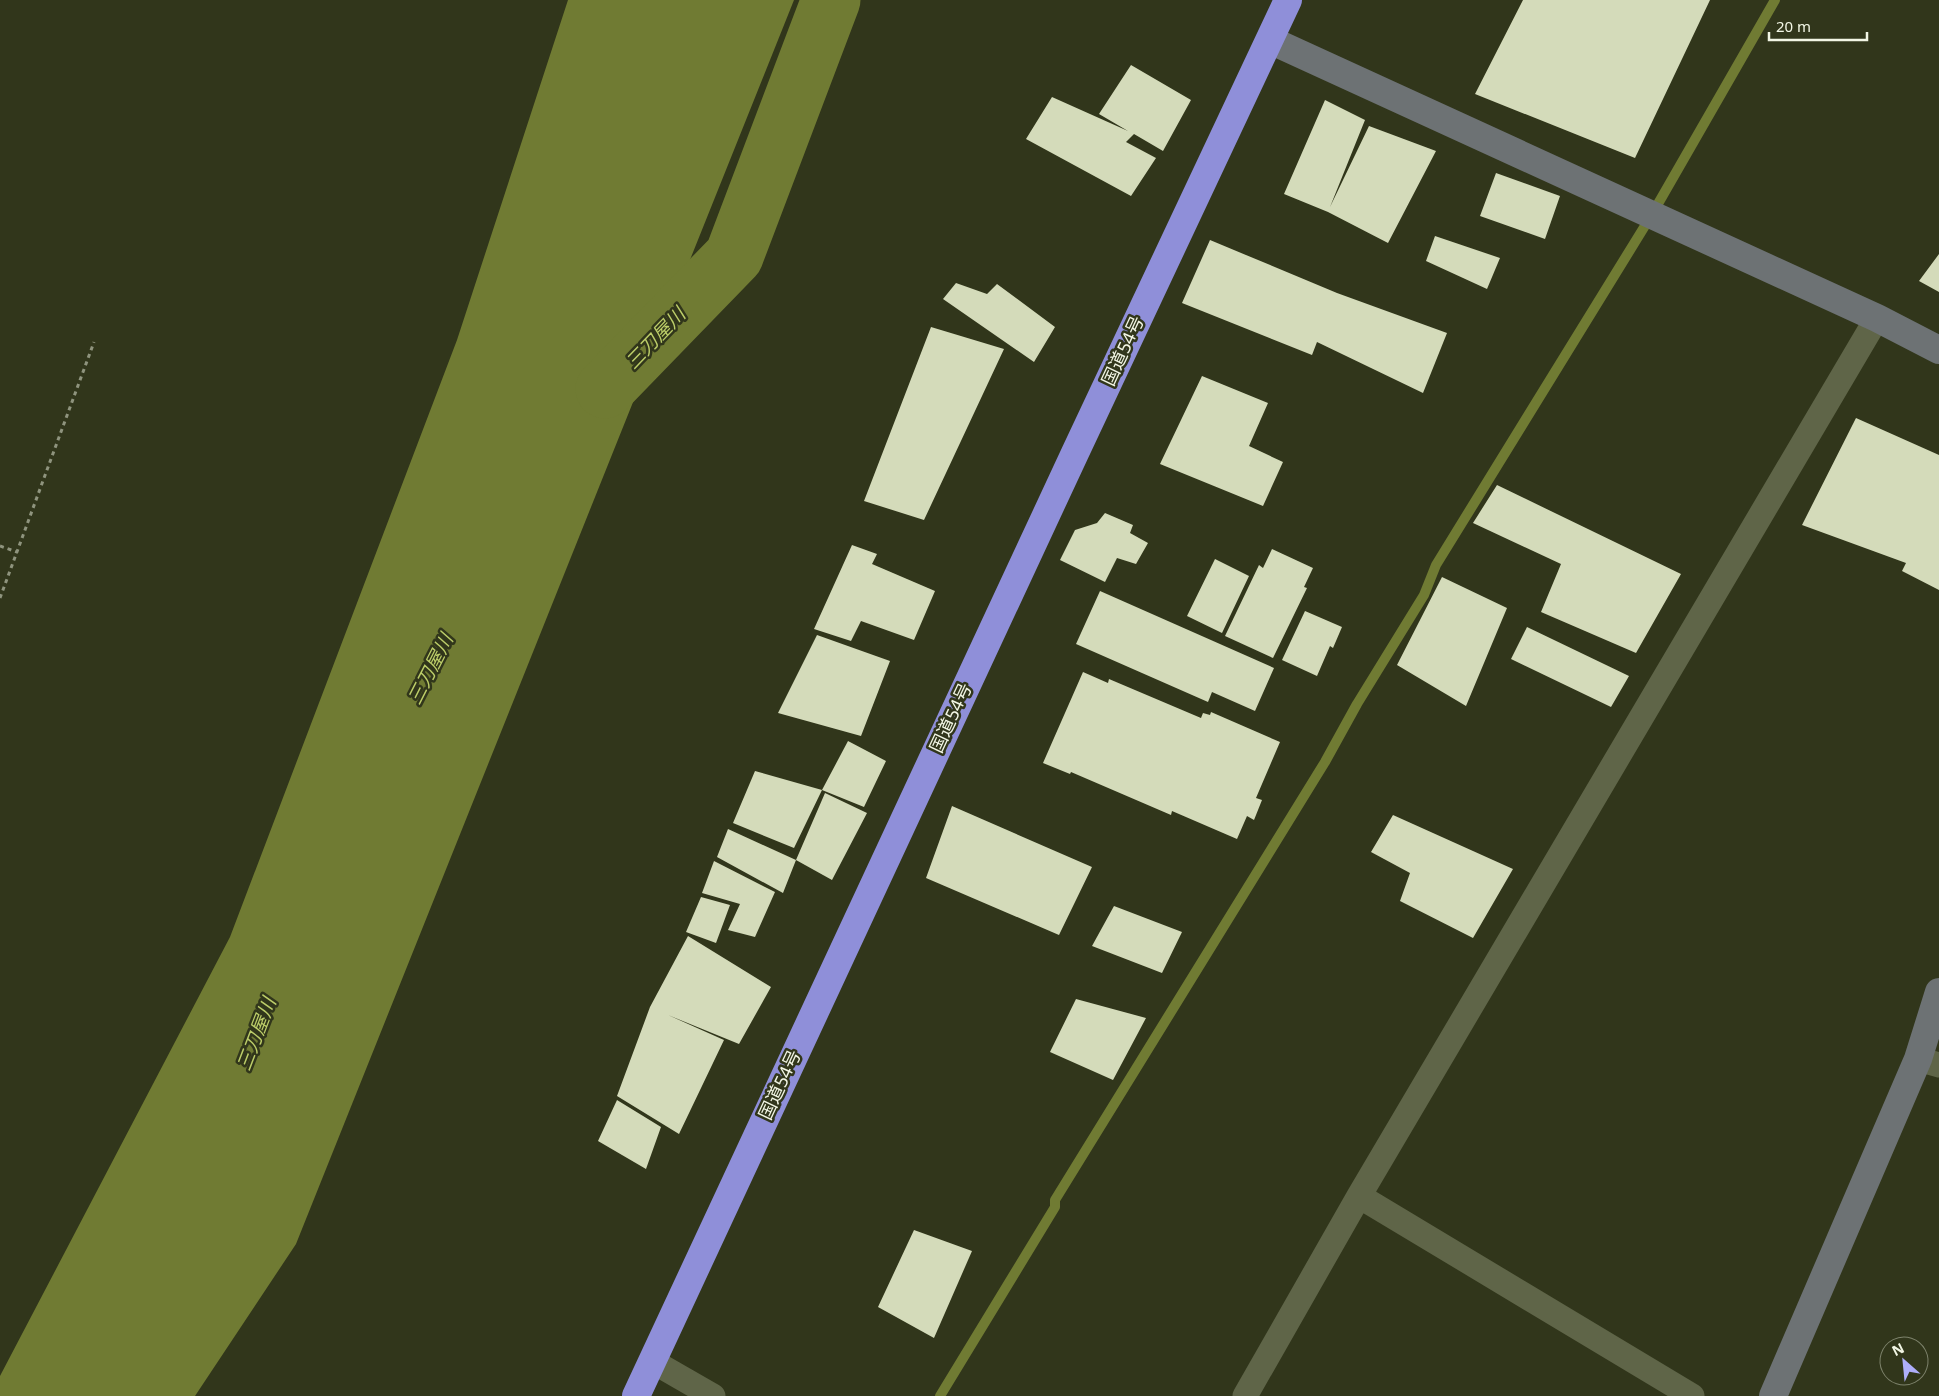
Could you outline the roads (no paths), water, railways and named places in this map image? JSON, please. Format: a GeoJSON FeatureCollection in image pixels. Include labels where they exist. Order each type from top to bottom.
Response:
{"type":"FeatureCollection","features":[{"type":"Feature","properties":{"kind":"highway","name":"国道54号"},"geometry":{"type":"LineString","coordinates":[[636,1396],[1083,435],[1288,0]]}},
{"type":"Feature","properties":{"kind":"highway","name":"国道54号"},"geometry":{"type":"LineString","coordinates":[[1270,40],[1294,0]]}},
{"type":"Feature","properties":{"kind":"street"},"geometry":{"type":"LineString","coordinates":[[1270,40],[1877,318],[1939,350]]}},
{"type":"Feature","properties":{"kind":"street"},"geometry":{"type":"LineString","coordinates":[[1245,1396],[1359,1196],[1877,318]]}},
{"type":"Feature","properties":{"kind":"street"},"geometry":{"type":"LineString","coordinates":[[1773,1396],[1929,1062],[1939,992]]}},
{"type":"Feature","properties":{"kind":"street"},"geometry":{"type":"LineString","coordinates":[[1359,1196],[1692,1396]]}},
{"type":"Feature","properties":{"kind":"street"},"geometry":{"type":"LineString","coordinates":[[652,1361],[714,1396]]}},
{"type":"Feature","properties":{"kind":"water"},"geometry":{"type":"Polygon","coordinates":[[[568,0],[794,0],[296,1244],[195,1396],[0,1396],[0,1376],[230,937],[457,340],[568,0]]]}},
{"type":"Feature","properties":{"kind":"waterway","name":"三刀屋川"},"geometry":{"type":"LineString","coordinates":[[605,389],[734,256],[831,0]]}},
{"type":"Feature","properties":{"kind":"waterway"},"geometry":{"type":"LineString","coordinates":[[940,1396],[1055,1207],[1055,1200],[1325,762],[1357,704],[1424,595],[1436,565],[1651,216],[1775,0]]}}]}
